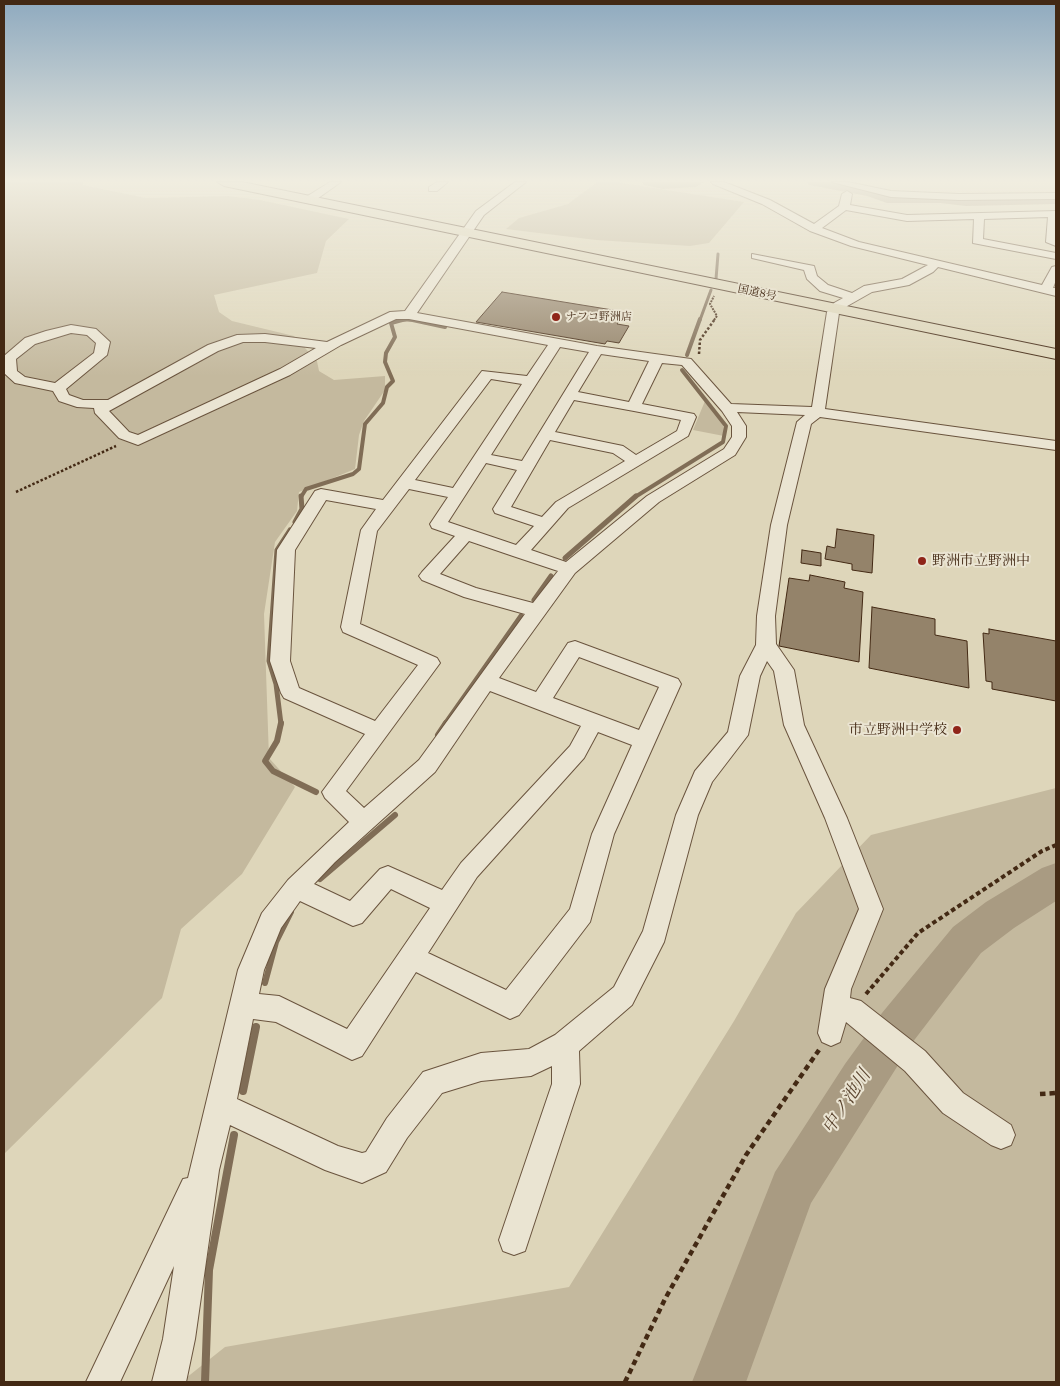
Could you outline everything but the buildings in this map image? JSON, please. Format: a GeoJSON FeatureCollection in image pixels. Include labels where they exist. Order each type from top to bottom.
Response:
{"type":"FeatureCollection","features":[{"type":"Feature","properties":{"kind":"highway","name":"国道8号"},"geometry":{"type":"LineString","coordinates":[[534,247],[1056,354]]}},
{"type":"Feature","properties":{"kind":"street"},"geometry":{"type":"LineString","coordinates":[[409,315],[458,247]]}},
{"type":"Feature","properties":{"kind":"street"},"geometry":{"type":"LineString","coordinates":[[866,247],[1051,291],[1056,269]]}},
{"type":"Feature","properties":{"kind":"street"},"geometry":{"type":"LineString","coordinates":[[1007,247],[1056,256]]}},
{"type":"Feature","properties":{"kind":"street"},"geometry":{"type":"LineString","coordinates":[[756,256],[810,268],[811,277],[824,288],[852,297]]}},
{"type":"Feature","properties":{"kind":"street"},"geometry":{"type":"LineString","coordinates":[[221,1106],[335,1160],[362,1168],[376,1162],[397,1128],[432,1082],[481,1067],[531,1062],[565,1045],[623,996],[655,934],[687,815],[703,777],[738,735],[750,676],[766,645],[766,616],[785,496],[804,422],[816,413],[820,404],[835,309],[868,289],[912,279],[929,270],[935,264]]}},
{"type":"Feature","properties":{"kind":"street"},"geometry":{"type":"LineString","coordinates":[[169,1382],[179,1339],[204,1170],[245,1005],[251,970],[271,921],[296,888],[327,855],[427,766],[569,569],[653,499],[730,452],[739,437],[738,426],[728,408],[686,362],[597,350],[409,315],[394,315],[329,346],[285,372],[138,441],[124,435],[100,410],[213,348],[242,338],[265,338],[329,346]]}},
{"type":"Feature","properties":{"kind":"street"},"geometry":{"type":"LineString","coordinates":[[58,388],[100,354],[103,342],[91,332],[72,329],[30,341],[10,358],[10,372],[20,380],[58,388],[64,398],[82,404],[109,404]]}},
{"type":"Feature","properties":{"kind":"street"},"geometry":{"type":"LineString","coordinates":[[556,343],[438,524],[569,569]]}},
{"type":"Feature","properties":{"kind":"street"},"geometry":{"type":"LineString","coordinates":[[545,524],[501,508],[597,350]]}},
{"type":"Feature","properties":{"kind":"street"},"geometry":{"type":"LineString","coordinates":[[634,407],[657,358]]}},
{"type":"Feature","properties":{"kind":"street"},"geometry":{"type":"LineString","coordinates":[[364,823],[333,792],[430,663],[350,627],[369,530],[487,374],[531,381]]}},
{"type":"Feature","properties":{"kind":"street"},"geometry":{"type":"LineString","coordinates":[[519,552],[562,505],[683,433],[689,417],[570,395]]}},
{"type":"Feature","properties":{"kind":"street"},"geometry":{"type":"LineString","coordinates":[[728,408],[796,409],[1056,446]]}},
{"type":"Feature","properties":{"kind":"street"},"geometry":{"type":"LineString","coordinates":[[546,435],[618,449],[636,462]]}},
{"type":"Feature","properties":{"kind":"street"},"geometry":{"type":"LineString","coordinates":[[481,457],[526,467]]}},
{"type":"Feature","properties":{"kind":"street"},"geometry":{"type":"LineString","coordinates":[[405,483],[457,494]]}},
{"type":"Feature","properties":{"kind":"street"},"geometry":{"type":"LineString","coordinates":[[379,731],[291,693],[280,662],[286,550],[321,494],[387,506]]}},
{"type":"Feature","properties":{"kind":"street"},"geometry":{"type":"LineString","coordinates":[[466,534],[428,576],[470,593],[538,610]]}},
{"type":"Feature","properties":{"kind":"street"},"geometry":{"type":"LineString","coordinates":[[766,645],[784,670],[794,725],[836,818],[871,909],[838,989],[831,1033]]}},
{"type":"Feature","properties":{"kind":"street"},"geometry":{"type":"LineString","coordinates":[[411,957],[510,1006],[581,914],[603,834],[671,684],[575,648],[540,702]]}},
{"type":"Feature","properties":{"kind":"street"},"geometry":{"type":"LineString","coordinates":[[488,682],[644,741]]}},
{"type":"Feature","properties":{"kind":"street"},"geometry":{"type":"LineString","coordinates":[[245,1005],[279,1009],[352,1046],[469,870],[577,752],[594,723]]}},
{"type":"Feature","properties":{"kind":"street"},"geometry":{"type":"LineString","coordinates":[[296,888],[353,915],[388,876],[446,904]]}},
{"type":"Feature","properties":{"kind":"street"},"geometry":{"type":"LineString","coordinates":[[862,1018],[903,1049],[953,1103],[1001,1135]]}},
{"type":"Feature","properties":{"kind":"street"},"geometry":{"type":"LineString","coordinates":[[514,1240],[566,1084],[565,1045]]}},
{"type":"Feature","properties":{"kind":"street"},"geometry":{"type":"LineString","coordinates":[[103,1382],[204,1170]]}},
{"type":"Feature","properties":{"kind":"path"},"geometry":{"type":"LineString","coordinates":[[698,358],[700,340],[717,316],[710,304],[717,288]]}},
{"type":"Feature","properties":{"kind":"path"},"geometry":{"type":"LineString","coordinates":[[16,492],[133,438]]}},
{"type":"Feature","properties":{"kind":"path"},"geometry":{"type":"LineString","coordinates":[[862,1018],[918,933],[1034,856],[1056,845]]}},
{"type":"Feature","properties":{"kind":"path"},"geometry":{"type":"LineString","coordinates":[[625,1382],[664,1299],[746,1155],[831,1033]]}},
{"type":"Feature","properties":{"kind":"path"},"geometry":{"type":"LineString","coordinates":[[1040,1094],[1056,1093]]}},
{"type":"Feature","properties":{"kind":"shaded area"},"geometry":{"type":"Polygon","coordinates":[[[4,247],[324,247],[317,273],[214,295],[219,312],[232,321],[294,336],[317,361],[319,371],[334,380],[385,376],[385,390],[364,421],[359,435],[355,469],[299,492],[297,511],[275,542],[264,614],[269,758],[295,787],[242,874],[181,929],[162,998],[4,1154],[4,247]]]}},
{"type":"Feature","properties":{"kind":"shaded area"},"geometry":{"type":"Polygon","coordinates":[[[705,401],[723,422],[724,436],[693,430],[705,401]]]}},
{"type":"Feature","properties":{"kind":"shaded area"},"geometry":{"type":"Polygon","coordinates":[[[1056,788],[1056,1382],[181,1382],[225,1347],[569,1287],[734,1021],[796,913],[871,835],[1056,788]]]}},
{"type":"Feature","properties":{"kind":"waterway"},"geometry":{"type":"LineString","coordinates":[[716,279],[718,254]]}},
{"type":"Feature","properties":{"kind":"waterway"},"geometry":{"type":"LineString","coordinates":[[700,320],[711,290]]}},
{"type":"Feature","properties":{"kind":"waterway"},"geometry":{"type":"LineString","coordinates":[[408,319],[413,320]]}},
{"type":"Feature","properties":{"kind":"waterway"},"geometry":{"type":"LineString","coordinates":[[687,355],[700,319]]}},
{"type":"Feature","properties":{"kind":"waterway"},"geometry":{"type":"LineString","coordinates":[[301,497],[306,489],[353,474],[359,469],[365,424],[383,403],[387,387],[393,381],[385,362],[386,353],[395,337],[391,323],[402,320]]}},
{"type":"Feature","properties":{"kind":"waterway"},"geometry":{"type":"LineString","coordinates":[[402,320],[413,320]]}},
{"type":"Feature","properties":{"kind":"waterway"},"geometry":{"type":"LineString","coordinates":[[413,320],[445,327]]}},
{"type":"Feature","properties":{"kind":"waterway"},"geometry":{"type":"LineString","coordinates":[[635,497],[723,442],[726,426],[682,370]]}},
{"type":"Feature","properties":{"kind":"waterway"},"geometry":{"type":"LineString","coordinates":[[565,558],[636,496]]}},
{"type":"Feature","properties":{"kind":"waterway"},"geometry":{"type":"LineString","coordinates":[[295,522],[302,509],[301,497]]}},
{"type":"Feature","properties":{"kind":"waterway"},"geometry":{"type":"LineString","coordinates":[[281,723],[276,684],[269,661],[277,550],[290,530]]}},
{"type":"Feature","properties":{"kind":"waterway"},"geometry":{"type":"LineString","coordinates":[[534,600],[551,576]]}},
{"type":"Feature","properties":{"kind":"waterway"},"geometry":{"type":"LineString","coordinates":[[445,724],[521,616]]}},
{"type":"Feature","properties":{"kind":"waterway"},"geometry":{"type":"LineString","coordinates":[[281,723],[277,741],[265,761],[273,771],[316,792]]}},
{"type":"Feature","properties":{"kind":"waterway"},"geometry":{"type":"LineString","coordinates":[[438,735],[446,723]]}},
{"type":"Feature","properties":{"kind":"waterway"},"geometry":{"type":"LineString","coordinates":[[320,879],[395,815]]}},
{"type":"Feature","properties":{"kind":"waterway","name":"中ノ池川"},"geometry":{"type":"LineString","coordinates":[[719,1382],[792,1189],[861,1080],[897,1028],[967,940],[1000,915],[1056,880]]}},
{"type":"Feature","properties":{"kind":"waterway"},"geometry":{"type":"LineString","coordinates":[[265,983],[276,942],[291,912]]}},
{"type":"Feature","properties":{"kind":"waterway"},"geometry":{"type":"LineString","coordinates":[[243,1091],[256,1027]]}},
{"type":"Feature","properties":{"kind":"waterway"},"geometry":{"type":"LineString","coordinates":[[205,1382],[209,1270],[234,1135]]}},
{"type":"Feature","properties":{"kind":"place","name":"ナフコ野洲店"},"geometry":{"type":"Point","coordinates":[556,317]}},
{"type":"Feature","properties":{"kind":"place","name":"野洲市立野洲中"},"geometry":{"type":"Point","coordinates":[922,561]}},
{"type":"Feature","properties":{"kind":"place","name":"市立野洲中学校"},"geometry":{"type":"Point","coordinates":[957,730]}}]}
